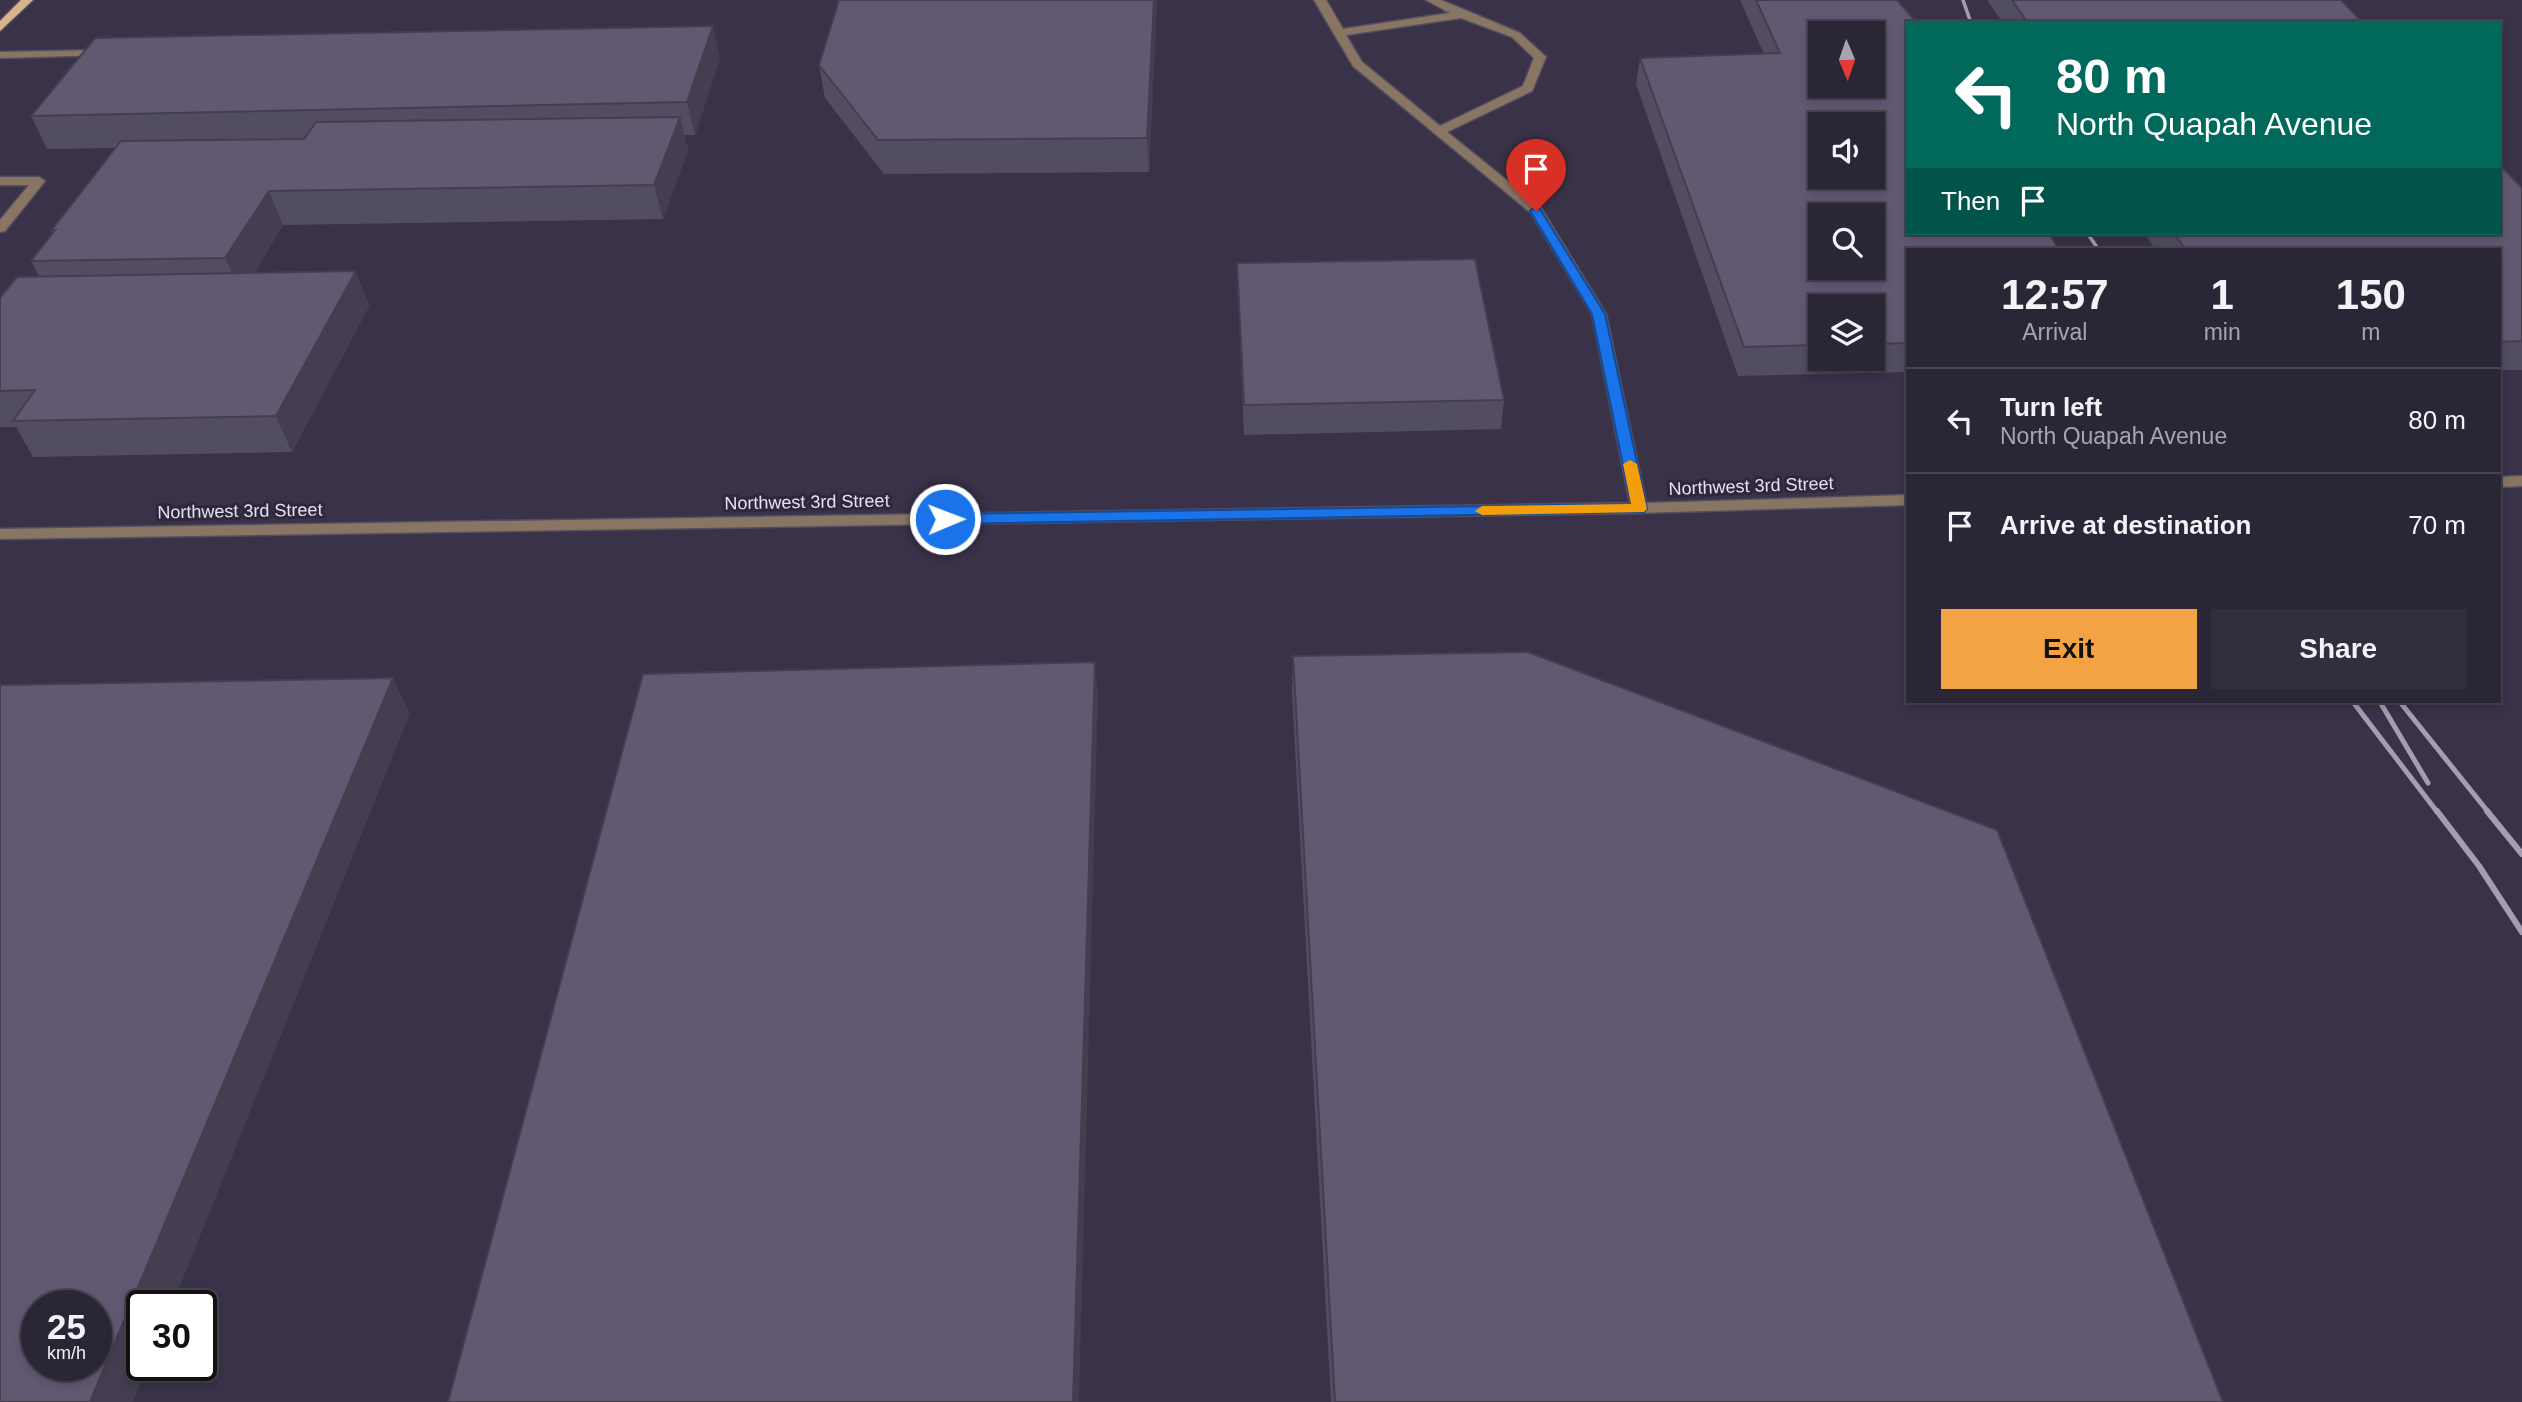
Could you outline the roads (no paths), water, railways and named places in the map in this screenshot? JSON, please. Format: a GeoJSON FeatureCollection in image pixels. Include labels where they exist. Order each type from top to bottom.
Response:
{"type":"FeatureCollection","features":[{"type":"Feature","properties":{"kind":"main road"},"geometry":{"type":"LineString","coordinates":[[0,28],[27,0]]}},
{"type":"Feature","properties":{"kind":"street"},"geometry":{"type":"LineString","coordinates":[[1320,0],[1357,64],[1536,211],[1599,314],[1639,509]]}},
{"type":"Feature","properties":{"kind":"street"},"geometry":{"type":"LineString","coordinates":[[1432,0],[1516,35],[1540,57],[1528,88],[1438,131]]}},
{"type":"Feature","properties":{"kind":"street"},"geometry":{"type":"LineString","coordinates":[[1340,33],[1462,14]]}},
{"type":"Feature","properties":{"kind":"street"},"geometry":{"type":"LineString","coordinates":[[0,55],[124,52]]}},
{"type":"Feature","properties":{"kind":"street"},"geometry":{"type":"LineString","coordinates":[[0,181],[39,181],[0,228]]}},
{"type":"Feature","properties":{"kind":"street"},"geometry":{"type":"LineString","coordinates":[[2501,482],[2522,481]]}},
{"type":"Feature","properties":{"kind":"street","name":"Northwest 3rd Street"},"geometry":{"type":"LineString","coordinates":[[0,534],[1639,509],[1906,500]]}},
{"type":"Feature","properties":{"kind":"railway"},"geometry":{"type":"LineString","coordinates":[[1963,0],[1970,21]]}},
{"type":"Feature","properties":{"kind":"railway"},"geometry":{"type":"LineString","coordinates":[[2088,235],[2098,248]]}},
{"type":"Feature","properties":{"kind":"railway"},"geometry":{"type":"LineString","coordinates":[[2354,703],[2438,813]]}},
{"type":"Feature","properties":{"kind":"railway"},"geometry":{"type":"LineString","coordinates":[[2381,703],[2428,783]]}},
{"type":"Feature","properties":{"kind":"railway"},"geometry":{"type":"LineString","coordinates":[[2401,703],[2489,813]]}},
{"type":"Feature","properties":{"kind":"railway"},"geometry":{"type":"LineString","coordinates":[[2437,811],[2479,866],[2522,932]]}},
{"type":"Feature","properties":{"kind":"railway"},"geometry":{"type":"LineString","coordinates":[[2487,811],[2522,854]]}}]}
